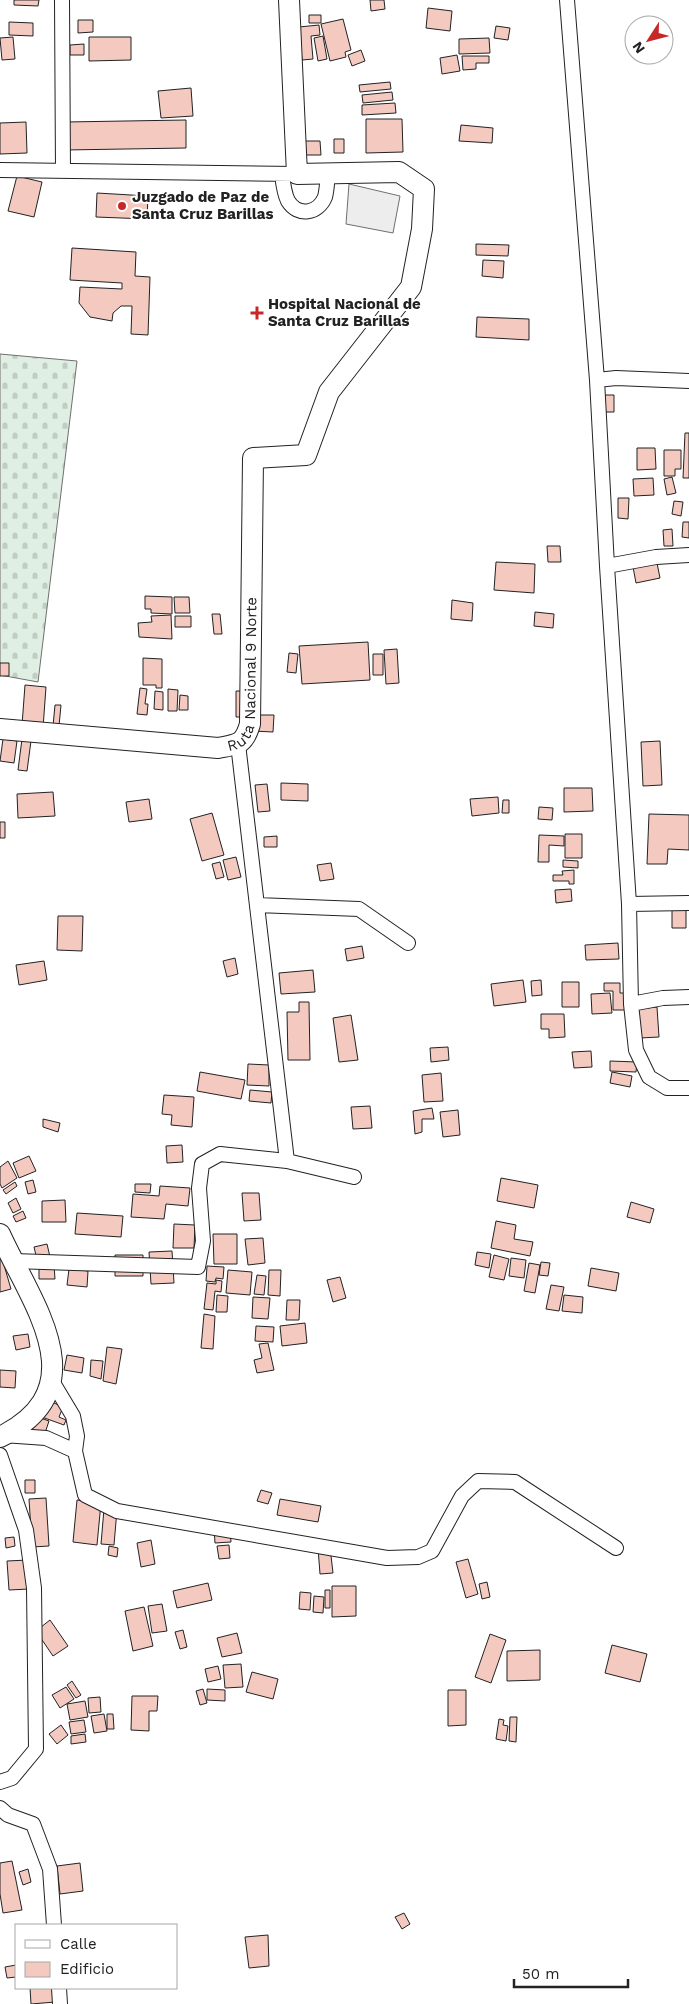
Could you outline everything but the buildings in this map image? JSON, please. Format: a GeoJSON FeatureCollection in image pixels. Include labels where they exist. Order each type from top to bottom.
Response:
{"type":"FeatureCollection","features":[{"type":"Feature","properties":{"kind":"street"},"geometry":{"type":"LineString","coordinates":[[62,0],[63,171]]}},
{"type":"Feature","properties":{"kind":"street"},"geometry":{"type":"LineString","coordinates":[[0,170],[290,174],[328,174],[324,199],[314,210],[307,212],[299,210],[288,200],[290,174],[289,0]]}},
{"type":"Feature","properties":{"kind":"street"},"geometry":{"type":"LineString","coordinates":[[567,0],[597,380],[606,566],[629,904],[631,1004],[636,1050],[648,1077],[667,1088],[689,1088]]}},
{"type":"Feature","properties":{"kind":"street","name":"Ruta Nacional 9 Norte"},"geometry":{"type":"LineString","coordinates":[[0,730],[218,748],[238,744],[247,736],[250,724],[253,458],[306,455],[328,392],[410,287],[422,229],[424,189],[399,172],[328,174]]}},
{"type":"Feature","properties":{"kind":"street"},"geometry":{"type":"LineString","coordinates":[[597,380],[616,378],[689,381]]}},
{"type":"Feature","properties":{"kind":"street"},"geometry":{"type":"LineString","coordinates":[[606,566],[656,557],[689,555]]}},
{"type":"Feature","properties":{"kind":"street"},"geometry":{"type":"LineString","coordinates":[[238,744],[287,1160]]}},
{"type":"Feature","properties":{"kind":"street"},"geometry":{"type":"LineString","coordinates":[[629,904],[689,903]]}},
{"type":"Feature","properties":{"kind":"street"},"geometry":{"type":"LineString","coordinates":[[257,905],[360,909],[408,943]]}},
{"type":"Feature","properties":{"kind":"street"},"geometry":{"type":"LineString","coordinates":[[631,1004],[663,998],[689,997]]}},
{"type":"Feature","properties":{"kind":"street"},"geometry":{"type":"LineString","coordinates":[[13,1261],[198,1267],[203,1241],[199,1188],[202,1164],[220,1154],[287,1160],[354,1177]]}},
{"type":"Feature","properties":{"kind":"street"},"geometry":{"type":"LineString","coordinates":[[0,1234],[37,1304],[50,1345],[52,1381],[42,1404],[23,1424],[2,1436]]}},
{"type":"Feature","properties":{"kind":"street"},"geometry":{"type":"LineString","coordinates":[[52,1381],[73,1416],[77,1436],[75,1451],[85,1496],[117,1511],[387,1558],[418,1557],[432,1550],[462,1496],[478,1481],[515,1482],[616,1548]]}},
{"type":"Feature","properties":{"kind":"street"},"geometry":{"type":"LineString","coordinates":[[2,1436],[46,1438],[75,1451]]}},
{"type":"Feature","properties":{"kind":"street"},"geometry":{"type":"LineString","coordinates":[[0,1456],[26,1530],[34,1588],[36,1749],[12,1778],[0,1782]]}},
{"type":"Feature","properties":{"kind":"street"},"geometry":{"type":"LineString","coordinates":[[0,1808],[8,1815],[33,1824],[50,1869],[54,1924]]}},
{"type":"Feature","properties":{"kind":"street"},"geometry":{"type":"LineString","coordinates":[[59,1989],[60,2004]]}},
{"type":"Feature","properties":{"kind":"green space"},"geometry":{"type":"Polygon","coordinates":[[[0,354],[77,361],[38,682],[0,675],[0,354]]]}},
{"type":"Feature","properties":{"kind":"shaded area"},"geometry":{"type":"Polygon","coordinates":[[[349,184],[400,196],[393,233],[346,224],[349,184]]]}},
{"type":"Feature","properties":{"kind":"place","name":"Juzgado de Paz de Santa Cruz Barillas"},"geometry":{"type":"Point","coordinates":[122,206]}},
{"type":"Feature","properties":{"kind":"place","name":"Hospital Nacional de Santa Cruz Barillas"},"geometry":{"type":"Point","coordinates":[257,313]}}]}
